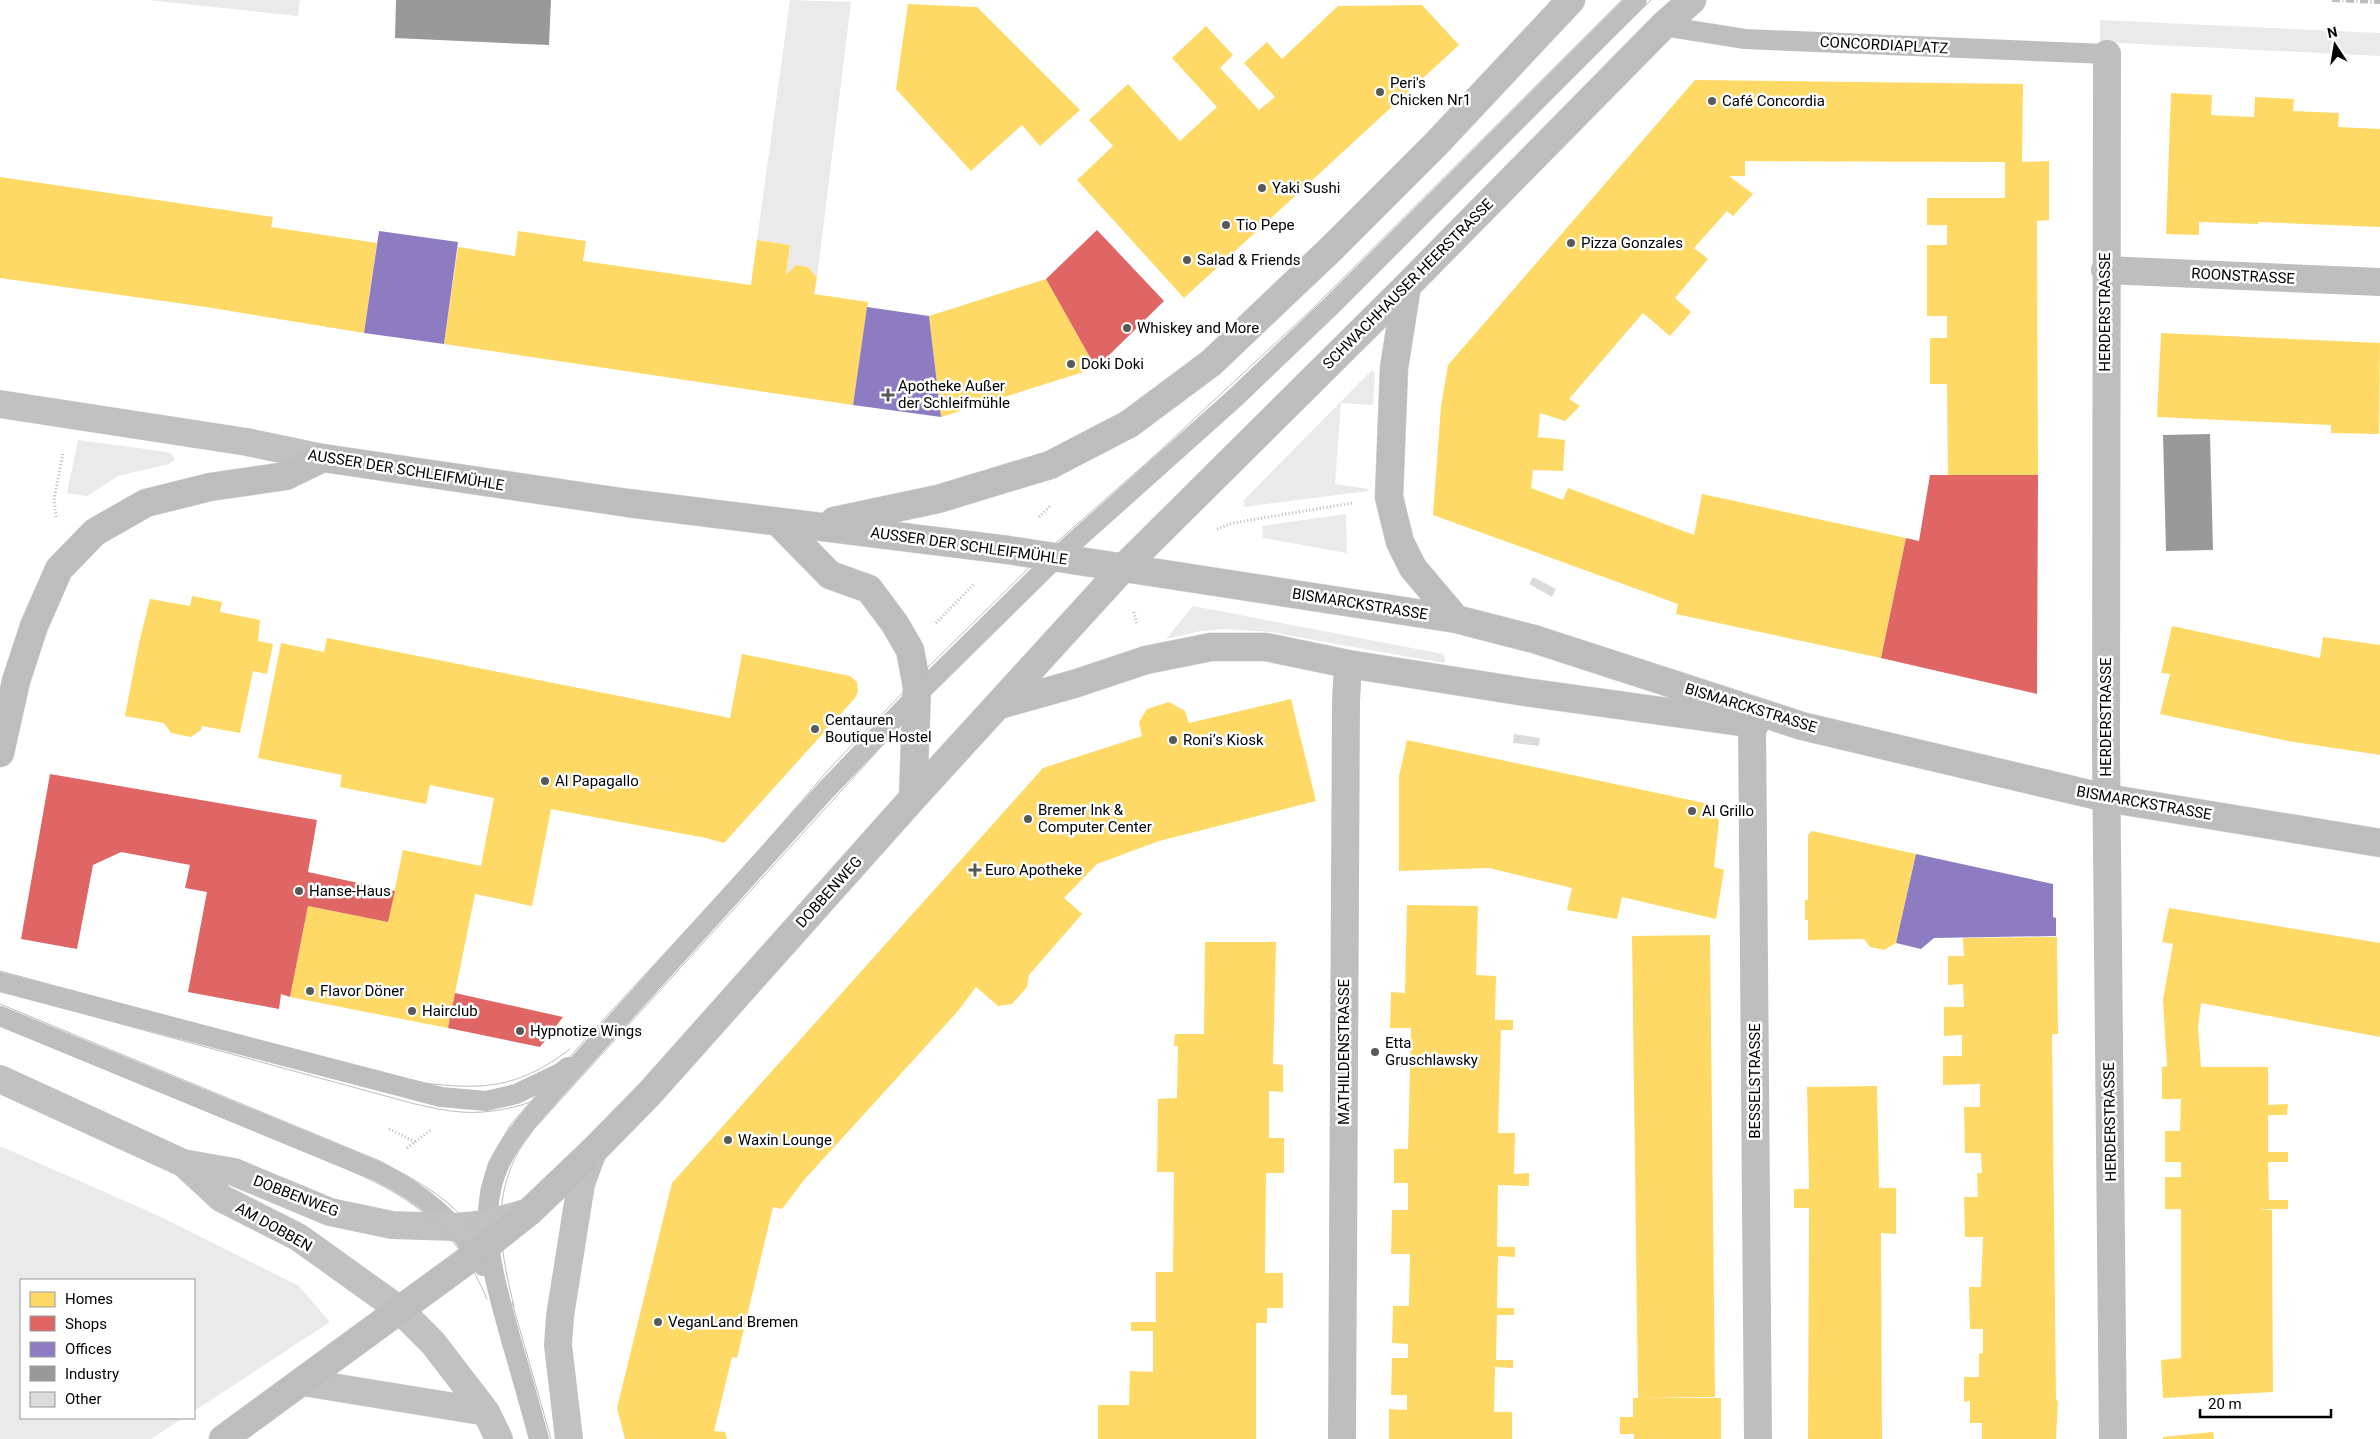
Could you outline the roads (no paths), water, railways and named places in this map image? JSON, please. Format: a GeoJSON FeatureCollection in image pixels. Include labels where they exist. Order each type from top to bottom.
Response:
{"type":"FeatureCollection","features":[{"type":"Feature","properties":{"kind":"main road","name":"AUSSER DER SCHLEIFMÜHLE"},"geometry":{"type":"LineString","coordinates":[[814,525],[938,499],[1050,465],[1129,424],[1211,363],[1332,248],[1436,144],[1571,0]]}},
{"type":"Feature","properties":{"kind":"main road","name":"SCHWACHHAUSER HEERSTRASSE"},"geometry":{"type":"LineString","coordinates":[[1124,567],[1407,286],[1662,26],[1692,0]]}},
{"type":"Feature","properties":{"kind":"main road"},"geometry":{"type":"LineString","coordinates":[[1407,286],[1394,368],[1389,497],[1400,542],[1414,568],[1456,619]]}},
{"type":"Feature","properties":{"kind":"main road","name":"AUSSER DER SCHLEIFMÜHLE"},"geometry":{"type":"LineString","coordinates":[[0,404],[247,442],[323,458],[628,503],[1008,550],[1124,567]]}},
{"type":"Feature","properties":{"kind":"main road"},"geometry":{"type":"LineString","coordinates":[[0,754],[16,681],[34,626],[60,569],[95,532],[146,503],[210,487],[286,476],[323,458]]}},
{"type":"Feature","properties":{"kind":"main road"},"geometry":{"type":"LineString","coordinates":[[778,522],[830,575],[869,589],[895,624],[910,650],[917,695],[913,798]]}},
{"type":"Feature","properties":{"kind":"main road","name":"BISMARCKSTRASSE"},"geometry":{"type":"LineString","coordinates":[[1124,567],[1456,619],[1534,639],[1802,726],[2106,798],[2380,843]]}},
{"type":"Feature","properties":{"kind":"main road","name":"DOBBENWEG"},"geometry":{"type":"LineString","coordinates":[[223,1439],[400,1310],[484,1241],[529,1212],[593,1151],[656,1086],[913,798],[1124,567]]}},
{"type":"Feature","properties":{"kind":"main road"},"geometry":{"type":"LineString","coordinates":[[998,705],[1074,684],[1146,660],[1211,647],[1266,647],[1348,664],[1752,724],[1802,726]]}},
{"type":"Feature","properties":{"kind":"main road","name":"AM DOBBEN"},"geometry":{"type":"LineString","coordinates":[[0,1079],[183,1163],[221,1198],[298,1237],[400,1310],[432,1344],[486,1412],[499,1439]]}},
{"type":"Feature","properties":{"kind":"main road"},"geometry":{"type":"LineString","coordinates":[[568,1439],[558,1345],[560,1316],[581,1184],[593,1151]]}},
{"type":"Feature","properties":{"kind":"main road","name":"DOBBENWEG"},"geometry":{"type":"LineString","coordinates":[[183,1163],[234,1172],[330,1212],[392,1225],[455,1227],[484,1241]]}},
{"type":"Feature","properties":{"kind":"main road"},"geometry":{"type":"LineString","coordinates":[[302,1382],[486,1412]]}},
{"type":"Feature","properties":{"kind":"street","name":"HERDERSTRASSE"},"geometry":{"type":"LineString","coordinates":[[2107,54],[2105,270],[2106,798],[2113,1439]]}},
{"type":"Feature","properties":{"kind":"street","name":"ROONSTRASSE"},"geometry":{"type":"LineString","coordinates":[[2105,270],[2380,282]]}},
{"type":"Feature","properties":{"kind":"street","name":"MATHILDENSTRASSE"},"geometry":{"type":"LineString","coordinates":[[1342,1439],[1346,701],[1348,664]]}},
{"type":"Feature","properties":{"kind":"street","name":"BESSELSTRASSE"},"geometry":{"type":"LineString","coordinates":[[1752,724],[1758,1439]]}},
{"type":"Feature","properties":{"kind":"lane"},"geometry":{"type":"LineString","coordinates":[[539,1439],[484,1241],[491,1191],[500,1162],[516,1136],[600,1040],[826,791],[917,695],[1056,558],[1236,397],[1331,306],[1637,0]]}},
{"type":"Feature","properties":{"kind":"lane","name":"CONCORDIAPLATZ"},"geometry":{"type":"LineString","coordinates":[[1662,26],[1745,38],[2107,54]]}},
{"type":"Feature","properties":{"kind":"lane"},"geometry":{"type":"LineString","coordinates":[[0,982],[441,1097],[486,1101],[516,1094],[562,1072],[600,1040]]}},
{"type":"Feature","properties":{"kind":"lane"},"geometry":{"type":"LineString","coordinates":[[0,1016],[377,1171],[408,1186],[455,1227]]}},
{"type":"Feature","properties":{"kind":"tram line"},"geometry":{"type":"LineString","coordinates":[[531,1439],[495,1314],[480,1251],[477,1225],[481,1189],[489,1161],[511,1124],[590,1034],[747,864],[830,768],[916,679],[1042,555],[1152,458],[1311,310],[1622,0]]}},
{"type":"Feature","properties":{"kind":"tram line"},"geometry":{"type":"LineString","coordinates":[[514,1307],[501,1232],[503,1196],[515,1158],[534,1129],[952,669],[1067,559],[1238,407],[1319,330],[1513,134],[1651,0]]}},
{"type":"Feature","properties":{"kind":"tram line"},"geometry":{"type":"LineString","coordinates":[[0,971],[409,1081],[455,1086],[494,1084],[531,1073],[570,1049]]}},
{"type":"Feature","properties":{"kind":"tram line"},"geometry":{"type":"LineString","coordinates":[[0,991],[415,1104],[449,1111],[490,1111],[521,1105],[550,1094],[574,1078]]}},
{"type":"Feature","properties":{"kind":"tram line"},"geometry":{"type":"LineString","coordinates":[[0,1004],[380,1161],[426,1187],[456,1210],[482,1243],[505,1286]]}},
{"type":"Feature","properties":{"kind":"tram line"},"geometry":{"type":"LineString","coordinates":[[0,1026],[351,1171],[395,1193],[415,1206],[449,1237],[476,1276],[487,1299]]}},
{"type":"Feature","properties":{"kind":"tram line"},"geometry":{"type":"LineString","coordinates":[[512,1302],[551,1439]]}},
{"type":"Feature","properties":{"kind":"railway"},"geometry":{"type":"LineString","coordinates":[[2332,0],[2380,2]]}},
{"type":"Feature","properties":{"kind":"place","name":"Peri's Chicken Nr1"},"geometry":{"type":"Point","coordinates":[1380,92]}},
{"type":"Feature","properties":{"kind":"place","name":"Café Concordia"},"geometry":{"type":"Point","coordinates":[1712,101]}},
{"type":"Feature","properties":{"kind":"place","name":"Yaki Sushi"},"geometry":{"type":"Point","coordinates":[1262,188]}},
{"type":"Feature","properties":{"kind":"place","name":"Tio Pepe"},"geometry":{"type":"Point","coordinates":[1226,225]}},
{"type":"Feature","properties":{"kind":"place","name":"Pizza Gonzales"},"geometry":{"type":"Point","coordinates":[1571,243]}},
{"type":"Feature","properties":{"kind":"place","name":"Salad & Friends"},"geometry":{"type":"Point","coordinates":[1187,260]}},
{"type":"Feature","properties":{"kind":"place","name":"Whiskey and More"},"geometry":{"type":"Point","coordinates":[1127,328]}},
{"type":"Feature","properties":{"kind":"place","name":"Doki Doki"},"geometry":{"type":"Point","coordinates":[1071,364]}},
{"type":"Feature","properties":{"kind":"place","name":"Apotheke Außer der Schleifmühle"},"geometry":{"type":"Point","coordinates":[888,395]}},
{"type":"Feature","properties":{"kind":"place","name":"Centauren Boutique Hostel"},"geometry":{"type":"Point","coordinates":[815,729]}},
{"type":"Feature","properties":{"kind":"place","name":"Roniʼs Kiosk"},"geometry":{"type":"Point","coordinates":[1173,740]}},
{"type":"Feature","properties":{"kind":"place","name":"Al Papagallo"},"geometry":{"type":"Point","coordinates":[545,781]}},
{"type":"Feature","properties":{"kind":"place","name":"Al Grillo"},"geometry":{"type":"Point","coordinates":[1692,811]}},
{"type":"Feature","properties":{"kind":"place","name":"Bremer Ink & Computer Center"},"geometry":{"type":"Point","coordinates":[1028,819]}},
{"type":"Feature","properties":{"kind":"place","name":"Euro Apotheke"},"geometry":{"type":"Point","coordinates":[975,870]}},
{"type":"Feature","properties":{"kind":"place","name":"Hanse-Haus"},"geometry":{"type":"Point","coordinates":[299,891]}},
{"type":"Feature","properties":{"kind":"place","name":"Flavor Döner"},"geometry":{"type":"Point","coordinates":[310,991]}},
{"type":"Feature","properties":{"kind":"place","name":"Hairclub"},"geometry":{"type":"Point","coordinates":[412,1011]}},
{"type":"Feature","properties":{"kind":"place","name":"Hypnotize Wings"},"geometry":{"type":"Point","coordinates":[520,1031]}},
{"type":"Feature","properties":{"kind":"place","name":"Etta Gruschlawsky"},"geometry":{"type":"Point","coordinates":[1375,1052]}},
{"type":"Feature","properties":{"kind":"place","name":"Waxin Lounge"},"geometry":{"type":"Point","coordinates":[728,1140]}},
{"type":"Feature","properties":{"kind":"place","name":"VeganLand Bremen"},"geometry":{"type":"Point","coordinates":[658,1322]}}]}
